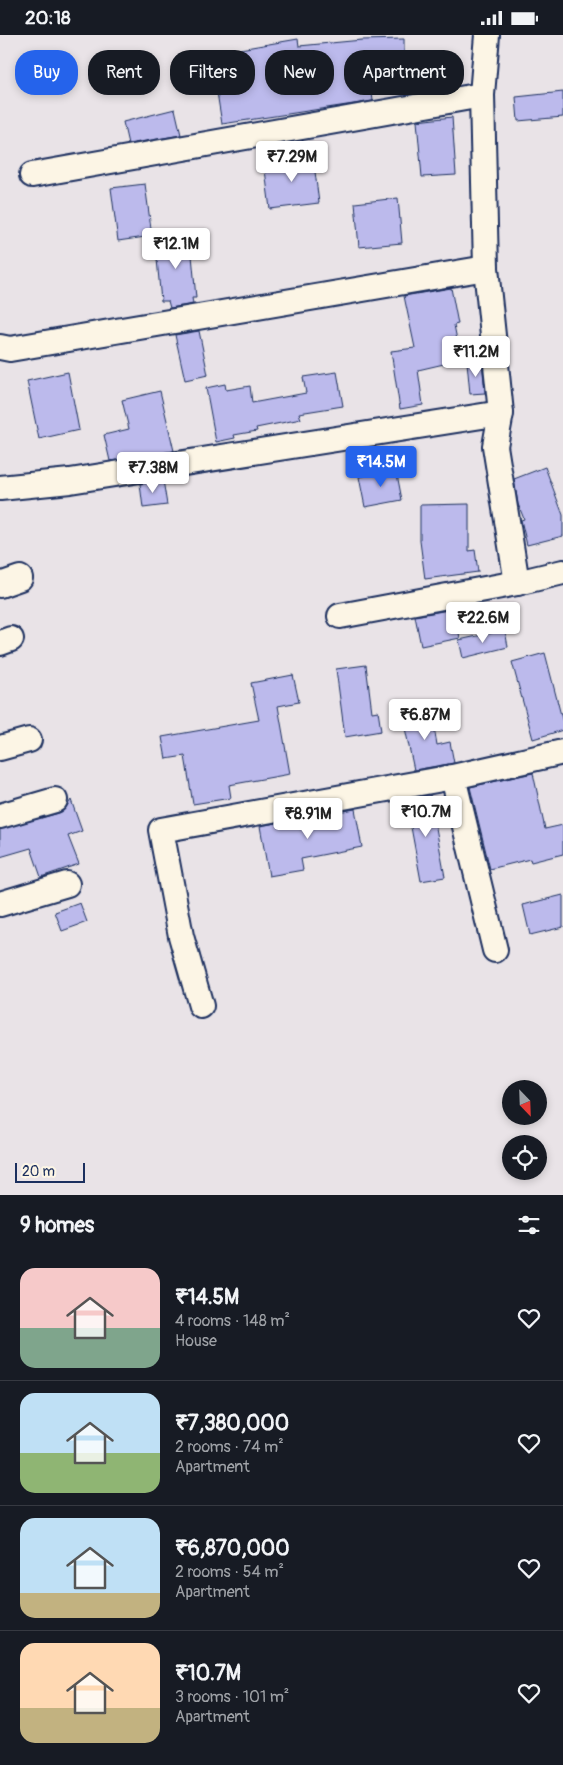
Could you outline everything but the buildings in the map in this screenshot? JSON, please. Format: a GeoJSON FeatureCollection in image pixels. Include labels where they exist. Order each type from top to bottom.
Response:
{"type":"FeatureCollection","features":[{"type":"Feature","properties":{"kind":"street"},"geometry":{"type":"LineString","coordinates":[[487,35],[482,95],[486,268],[501,413],[495,446],[517,583]]}},
{"type":"Feature","properties":{"kind":"street"},"geometry":{"type":"LineString","coordinates":[[32,175],[482,95]]}},
{"type":"Feature","properties":{"kind":"street"},"geometry":{"type":"LineString","coordinates":[[0,347],[10,349],[486,268]]}},
{"type":"Feature","properties":{"kind":"street"},"geometry":{"type":"LineString","coordinates":[[0,488],[70,481],[501,413]]}},
{"type":"Feature","properties":{"kind":"street"},"geometry":{"type":"LineString","coordinates":[[340,616],[517,583],[563,572]]}},
{"type":"Feature","properties":{"kind":"street"},"geometry":{"type":"LineString","coordinates":[[0,748],[29,740]]}},
{"type":"Feature","properties":{"kind":"street"},"geometry":{"type":"LineString","coordinates":[[201,1005],[181,936],[161,830],[452,777],[563,752]]}},
{"type":"Feature","properties":{"kind":"street"},"geometry":{"type":"LineString","coordinates":[[452,777],[495,950]]}},
{"type":"Feature","properties":{"kind":"street"},"geometry":{"type":"LineString","coordinates":[[0,815],[55,800]]}},
{"type":"Feature","properties":{"kind":"street"},"geometry":{"type":"LineString","coordinates":[[0,904],[67,885]]}}]}
